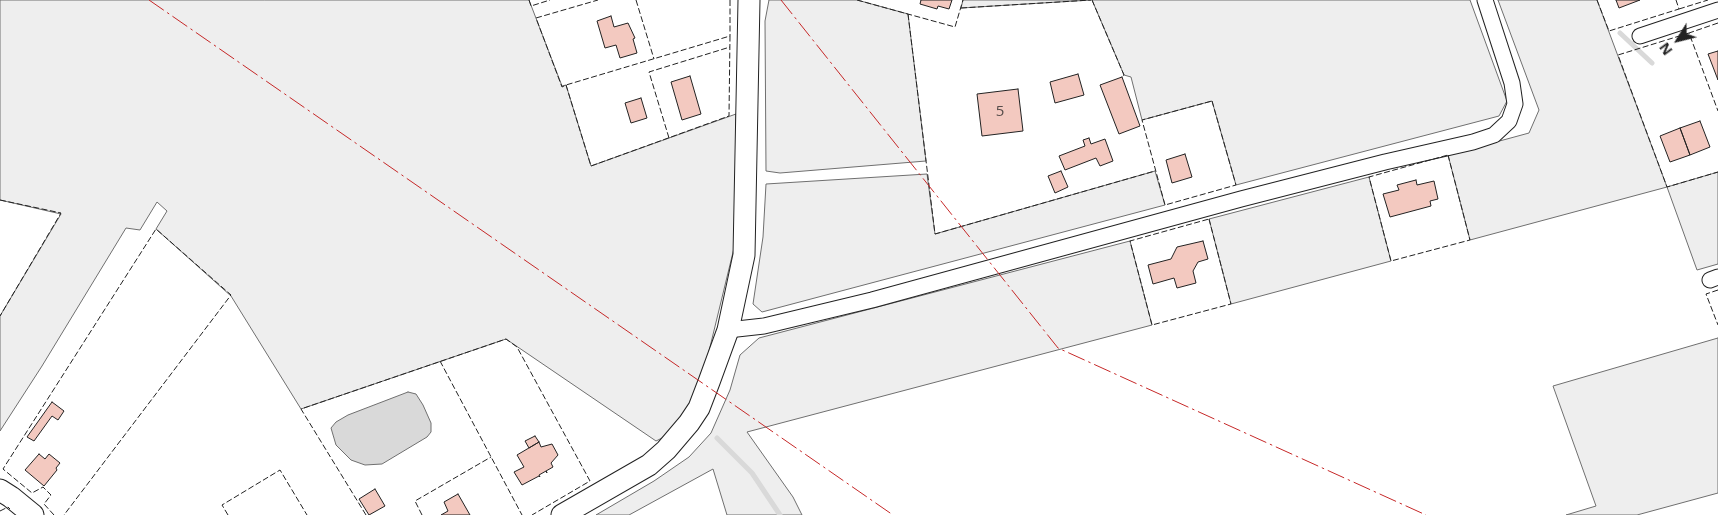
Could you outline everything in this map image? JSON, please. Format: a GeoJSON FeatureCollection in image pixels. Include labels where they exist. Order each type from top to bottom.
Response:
{"type":"FeatureCollection","features":[{"type":"Feature","properties":{"kind":"street"},"geometry":{"type":"LineString","coordinates":[[562,515],[649,465],[680,435],[699,408],[728,330],[744,255],[750,0]]}},
{"type":"Feature","properties":{"kind":"street"},"geometry":{"type":"LineString","coordinates":[[728,330],[764,326],[872,300],[1232,201],[1473,142],[1494,135],[1509,121],[1515,104],[1512,83],[1485,0]]}},
{"type":"Feature","properties":{"kind":"street"},"geometry":{"type":"LineString","coordinates":[[1640,36],[1718,10]]}},
{"type":"Feature","properties":{"kind":"street"},"geometry":{"type":"LineString","coordinates":[[0,490],[33,515]]}},
{"type":"Feature","properties":{"kind":"shaded area"},"geometry":{"type":"Polygon","coordinates":[[[0,0],[529,0],[562,86],[566,85],[591,166],[736,114],[735,244],[702,380],[690,411],[672,433],[656,441],[506,339],[301,409],[231,296],[156,229],[167,211],[157,202],[140,230],[126,228],[0,431],[0,316],[61,214],[0,200],[0,0]]]}},
{"type":"Feature","properties":{"kind":"shaded area"},"geometry":{"type":"Polygon","coordinates":[[[769,0],[857,0],[908,14],[926,161],[780,173],[766,171],[765,21],[769,0]]]}},
{"type":"Feature","properties":{"kind":"shaded area"},"geometry":{"type":"Polygon","coordinates":[[[963,0],[1091,0],[961,8],[963,0]]]}},
{"type":"Feature","properties":{"kind":"shaded area"},"geometry":{"type":"Polygon","coordinates":[[[1092,0],[1470,0],[1507,101],[1499,116],[1236,185],[1212,101],[1142,120],[1131,77],[1124,75],[1092,0]]]}},
{"type":"Feature","properties":{"kind":"shaded area"},"geometry":{"type":"Polygon","coordinates":[[[1498,0],[1597,0],[1667,187],[1470,240],[1448,155],[1529,133],[1539,110],[1498,0]]]}},
{"type":"Feature","properties":{"kind":"shaded area"},"geometry":{"type":"Polygon","coordinates":[[[1155,171],[1165,205],[762,312],[753,304],[763,237],[766,184],[927,174],[935,234],[1155,171]]]}},
{"type":"Feature","properties":{"kind":"shaded area"},"geometry":{"type":"Polygon","coordinates":[[[1718,172],[1718,264],[1697,270],[1667,187],[1718,172]]]}},
{"type":"Feature","properties":{"kind":"shaded area"},"geometry":{"type":"Polygon","coordinates":[[[1369,177],[1391,261],[1231,304],[1209,219],[1369,177]]]}},
{"type":"Feature","properties":{"kind":"shaded area"},"geometry":{"type":"Polygon","coordinates":[[[1130,241],[1152,325],[747,432],[793,497],[802,515],[727,515],[713,469],[629,515],[596,515],[654,481],[689,457],[711,433],[730,390],[740,355],[759,338],[1130,241]]]}},
{"type":"Feature","properties":{"kind":"shaded area"},"geometry":{"type":"Polygon","coordinates":[[[1718,338],[1718,493],[1637,515],[1566,515],[1596,506],[1553,386],[1718,338]]]}},
{"type":"Feature","properties":{"kind":"shaded area"},"geometry":{"type":"Polygon","coordinates":[[[408,392],[416,394],[431,423],[431,432],[427,437],[382,464],[365,465],[351,460],[336,445],[331,428],[336,422],[348,415],[408,392]]]}},
{"type":"Feature","properties":{"kind":"building"},"geometry":{"type":"Polygon","coordinates":[[[921,0],[952,0],[949,9],[938,6],[937,9],[920,4],[921,0]]]}},
{"type":"Feature","properties":{"kind":"building"},"geometry":{"type":"Polygon","coordinates":[[[1616,0],[1640,0],[1619,8],[1616,0]]]}},
{"type":"Feature","properties":{"kind":"building"},"geometry":{"type":"Polygon","coordinates":[[[611,16],[614,27],[628,23],[635,38],[633,39],[637,53],[620,58],[616,45],[605,48],[597,21],[611,16]]]}},
{"type":"Feature","properties":{"kind":"building"},"geometry":{"type":"Polygon","coordinates":[[[1718,51],[1718,80],[1708,54],[1718,51]]]}},
{"type":"Feature","properties":{"kind":"building"},"geometry":{"type":"Polygon","coordinates":[[[1078,74],[1084,95],[1055,103],[1050,82],[1078,74]]]}},
{"type":"Feature","properties":{"kind":"building"},"geometry":{"type":"Polygon","coordinates":[[[690,76],[701,114],[682,120],[671,82],[690,76]]]}},
{"type":"Feature","properties":{"kind":"building"},"geometry":{"type":"Polygon","coordinates":[[[1122,77],[1140,126],[1119,134],[1100,85],[1122,77]]]}},
{"type":"Feature","properties":{"kind":"building"},"geometry":{"type":"Polygon","coordinates":[[[1018,89],[1023,131],[982,136],[977,94],[1018,89]]]}},
{"type":"Feature","properties":{"kind":"building"},"geometry":{"type":"Polygon","coordinates":[[[641,98],[647,118],[631,123],[625,103],[641,98]]]}},
{"type":"Feature","properties":{"kind":"building"},"geometry":{"type":"Polygon","coordinates":[[[1700,121],[1710,147],[1690,155],[1680,128],[1700,121]]]}},
{"type":"Feature","properties":{"kind":"building"},"geometry":{"type":"Polygon","coordinates":[[[1680,128],[1690,155],[1670,162],[1660,136],[1680,128]]]}},
{"type":"Feature","properties":{"kind":"building"},"geometry":{"type":"Polygon","coordinates":[[[1089,138],[1091,144],[1105,139],[1113,161],[1100,166],[1096,158],[1065,170],[1059,156],[1085,146],[1083,140],[1089,138]]]}},
{"type":"Feature","properties":{"kind":"building"},"geometry":{"type":"Polygon","coordinates":[[[1185,154],[1192,177],[1172,183],[1166,160],[1185,154]]]}},
{"type":"Feature","properties":{"kind":"building"},"geometry":{"type":"Polygon","coordinates":[[[1061,171],[1068,187],[1055,193],[1048,176],[1061,171]]]}},
{"type":"Feature","properties":{"kind":"building"},"geometry":{"type":"Polygon","coordinates":[[[1416,180],[1417,185],[1434,181],[1438,199],[1430,201],[1431,206],[1390,217],[1383,194],[1399,190],[1397,185],[1416,180]]]}},
{"type":"Feature","properties":{"kind":"building"},"geometry":{"type":"Polygon","coordinates":[[[1203,241],[1208,259],[1198,262],[1193,271],[1196,283],[1177,288],[1174,278],[1153,284],[1148,265],[1171,259],[1177,247],[1203,241]]]}},
{"type":"Feature","properties":{"kind":"building"},"geometry":{"type":"Polygon","coordinates":[[[52,402],[64,411],[58,420],[52,416],[34,441],[27,437],[52,402]]]}},
{"type":"Feature","properties":{"kind":"building"},"geometry":{"type":"Polygon","coordinates":[[[535,436],[539,442],[529,448],[525,441],[535,436]]]}},
{"type":"Feature","properties":{"kind":"building"},"geometry":{"type":"Polygon","coordinates":[[[539,442],[541,447],[552,444],[558,455],[551,463],[553,467],[539,475],[540,477],[522,485],[514,472],[524,467],[517,455],[539,442]]]}},
{"type":"Feature","properties":{"kind":"building"},"geometry":{"type":"Polygon","coordinates":[[[39,454],[45,459],[49,454],[60,463],[56,468],[57,470],[44,486],[25,470],[39,454]]]}},
{"type":"Feature","properties":{"kind":"building"},"geometry":{"type":"Polygon","coordinates":[[[375,489],[385,506],[369,515],[359,499],[375,489]]]}},
{"type":"Feature","properties":{"kind":"building"},"geometry":{"type":"Polygon","coordinates":[[[458,494],[470,515],[441,515],[448,511],[444,502],[458,494]]]}},
{"type":"Feature","properties":{"kind":"waterway"},"geometry":{"type":"LineString","coordinates":[[1620,33],[1652,63]]}},
{"type":"Feature","properties":{"kind":"waterway"},"geometry":{"type":"LineString","coordinates":[[717,438],[752,473],[780,515]]}},
{"type":"Feature","properties":{"kind":"fence"},"geometry":{"type":"LineString","coordinates":[[529,0],[531,6],[550,0]]}},
{"type":"Feature","properties":{"kind":"fence"},"geometry":{"type":"LineString","coordinates":[[566,85],[591,166],[729,116],[730,36],[566,85],[562,87],[536,18],[598,0]]}},
{"type":"Feature","properties":{"kind":"fence"},"geometry":{"type":"LineString","coordinates":[[636,0],[654,59]]}},
{"type":"Feature","properties":{"kind":"fence"},"geometry":{"type":"LineString","coordinates":[[730,0],[730,36]]}},
{"type":"Feature","properties":{"kind":"fence"},"geometry":{"type":"LineString","coordinates":[[857,0],[955,27],[963,0]]}},
{"type":"Feature","properties":{"kind":"fence"},"geometry":{"type":"LineString","coordinates":[[961,8],[1091,0]]}},
{"type":"Feature","properties":{"kind":"fence"},"geometry":{"type":"LineString","coordinates":[[1092,0],[1124,75],[1122,77]]}},
{"type":"Feature","properties":{"kind":"fence"},"geometry":{"type":"LineString","coordinates":[[1597,0],[1609,31],[1679,9],[1676,0]]}},
{"type":"Feature","properties":{"kind":"fence"},"geometry":{"type":"LineString","coordinates":[[1679,9],[1708,0]]}},
{"type":"Feature","properties":{"kind":"fence"},"geometry":{"type":"LineString","coordinates":[[908,14],[935,234],[1155,171]]}},
{"type":"Feature","properties":{"kind":"fence"},"geometry":{"type":"LineString","coordinates":[[1718,23],[1689,33],[1718,111]]}},
{"type":"Feature","properties":{"kind":"fence"},"geometry":{"type":"LineString","coordinates":[[1689,33],[1618,55],[1667,187],[1718,172]]}},
{"type":"Feature","properties":{"kind":"fence"},"geometry":{"type":"LineString","coordinates":[[669,138],[649,72],[730,47]]}},
{"type":"Feature","properties":{"kind":"fence"},"geometry":{"type":"LineString","coordinates":[[1212,101],[1236,185],[1165,205],[1142,120],[1212,101]]}},
{"type":"Feature","properties":{"kind":"fence"},"geometry":{"type":"LineString","coordinates":[[1448,155],[1470,240],[1391,261],[1369,177],[1448,155]]}},
{"type":"Feature","properties":{"kind":"fence"},"geometry":{"type":"LineString","coordinates":[[0,200],[61,213],[0,316]]}},
{"type":"Feature","properties":{"kind":"fence"},"geometry":{"type":"LineString","coordinates":[[1209,219],[1231,304],[1152,325],[1130,241],[1209,219]]}},
{"type":"Feature","properties":{"kind":"fence"},"geometry":{"type":"LineString","coordinates":[[54,515],[44,504],[51,495],[43,487],[32,493],[3,469],[156,229],[231,295],[64,515]]}},
{"type":"Feature","properties":{"kind":"fence"},"geometry":{"type":"LineString","coordinates":[[1718,290],[1706,294],[1718,325]]}},
{"type":"Feature","properties":{"kind":"fence"},"geometry":{"type":"LineString","coordinates":[[366,515],[301,409],[506,339],[517,347],[590,481],[532,515]]}},
{"type":"Feature","properties":{"kind":"fence"},"geometry":{"type":"LineString","coordinates":[[440,361],[522,515]]}},
{"type":"Feature","properties":{"kind":"fence"},"geometry":{"type":"LineString","coordinates":[[422,515],[415,501],[491,457]]}},
{"type":"Feature","properties":{"kind":"fence"},"geometry":{"type":"LineString","coordinates":[[228,515],[222,505],[280,470],[307,515]]}},
{"type":"Feature","properties":{"kind":"fence"},"geometry":{"type":"LineString","coordinates":[[0,511],[8,507],[10,509]]}},
{"type":"Feature","properties":{"kind":"power"},"geometry":{"type":"LineString","coordinates":[[149,0],[893,515]]}},
{"type":"Feature","properties":{"kind":"power"},"geometry":{"type":"LineString","coordinates":[[781,0],[1058,348],[1426,515]]}}]}
